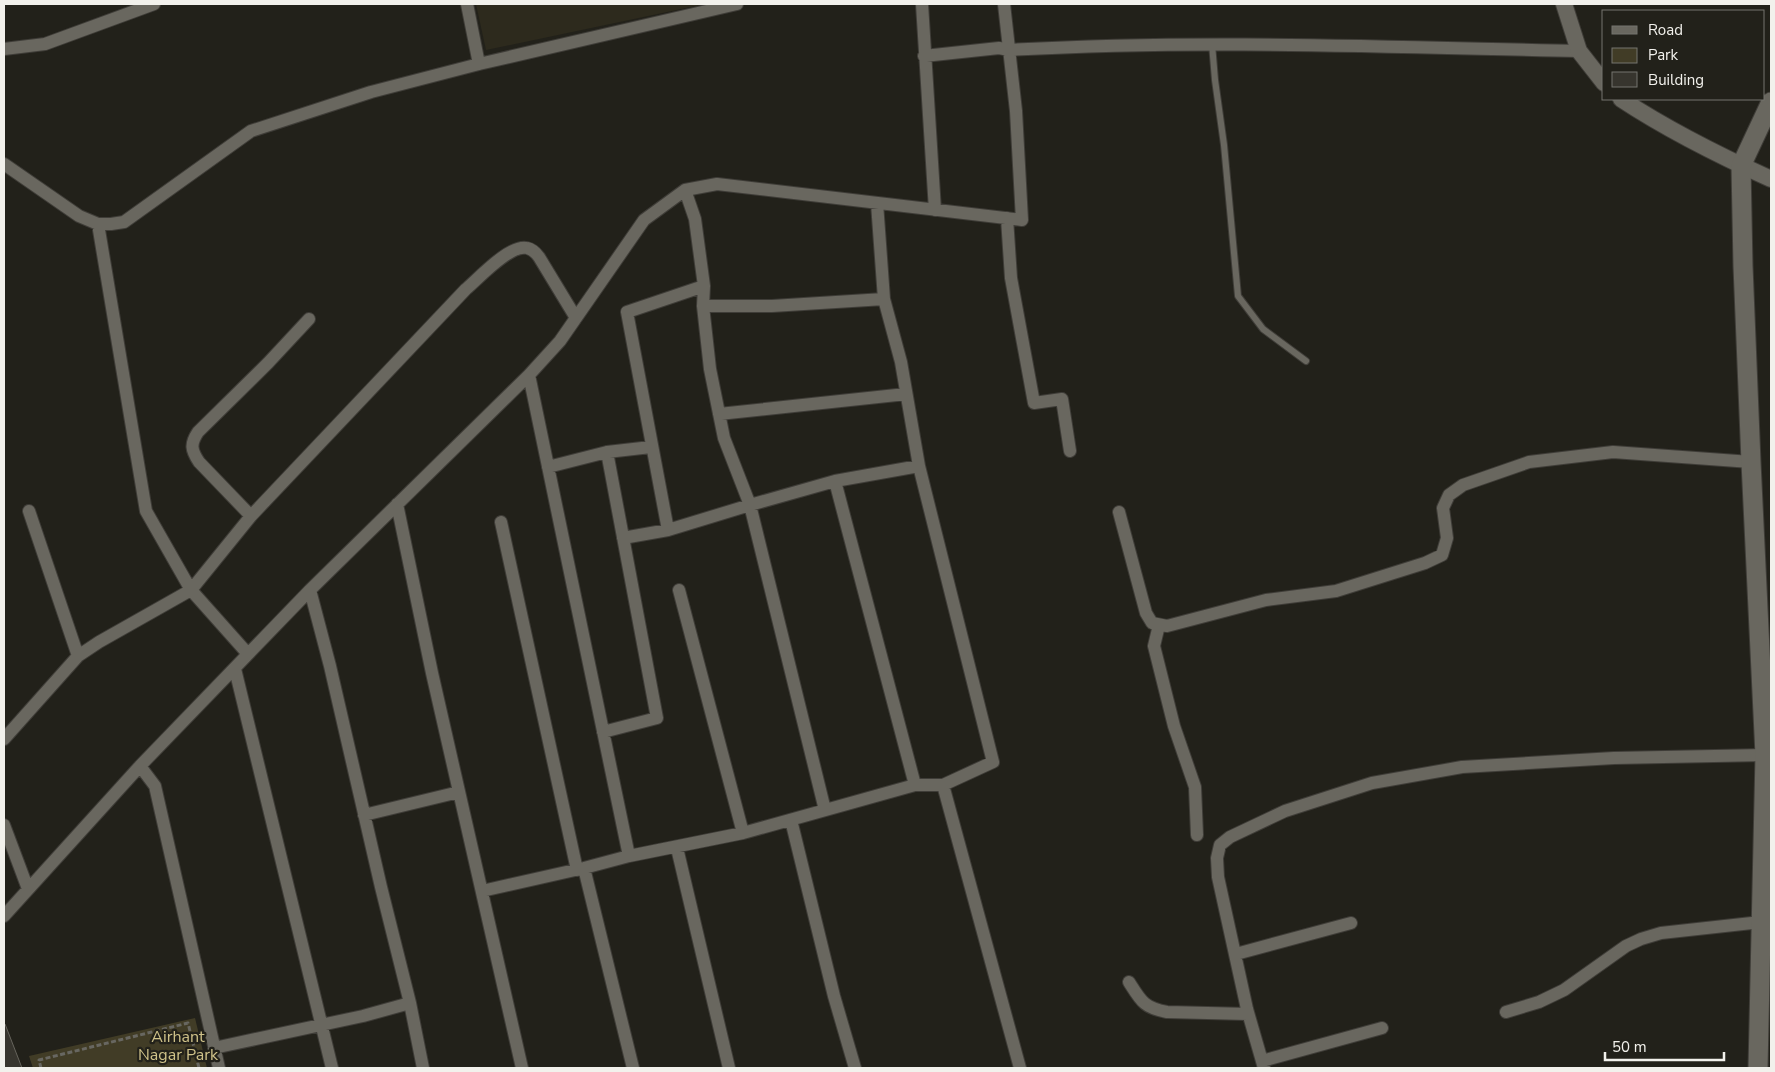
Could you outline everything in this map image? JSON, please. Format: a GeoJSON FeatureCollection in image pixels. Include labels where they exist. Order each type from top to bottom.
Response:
{"type":"FeatureCollection","features":[{"type":"Feature","properties":{"kind":"main road"},"geometry":{"type":"LineString","coordinates":[[1758,1068],[1765,755],[1743,266],[1742,166],[1771,102]]}},
{"type":"Feature","properties":{"kind":"street"},"geometry":{"type":"LineString","coordinates":[[4,49],[45,44],[154,4]]}},
{"type":"Feature","properties":{"kind":"street"},"geometry":{"type":"LineString","coordinates":[[467,4],[479,64]]}},
{"type":"Feature","properties":{"kind":"street"},"geometry":{"type":"LineString","coordinates":[[4,164],[79,216],[98,224],[124,222],[251,131],[371,92],[479,64],[737,4]]}},
{"type":"Feature","properties":{"kind":"street"},"geometry":{"type":"LineString","coordinates":[[922,4],[935,210]]}},
{"type":"Feature","properties":{"kind":"street"},"geometry":{"type":"LineString","coordinates":[[4,916],[140,766],[248,654],[560,341],[644,220],[685,190],[717,184],[1022,220],[1016,110],[1004,4]]}},
{"type":"Feature","properties":{"kind":"street"},"geometry":{"type":"LineString","coordinates":[[1564,4],[1579,51],[1602,80]]}},
{"type":"Feature","properties":{"kind":"street"},"geometry":{"type":"LineString","coordinates":[[924,56],[999,48],[1009,50],[1086,45],[1212,44],[1579,51]]}},
{"type":"Feature","properties":{"kind":"street"},"geometry":{"type":"LineString","coordinates":[[1622,100],[1642,113],[1742,166],[1771,178]]}},
{"type":"Feature","properties":{"kind":"street"},"geometry":{"type":"LineString","coordinates":[[685,190],[695,219],[704,286],[703,306],[710,369],[724,438],[750,505],[825,810]]}},
{"type":"Feature","properties":{"kind":"street"},"geometry":{"type":"LineString","coordinates":[[482,891],[629,856],[743,833],[915,784],[943,785],[994,762],[919,466],[901,362],[884,299],[877,203]]}},
{"type":"Feature","properties":{"kind":"street"},"geometry":{"type":"LineString","coordinates":[[1006,218],[1011,278],[1034,403],[1062,399],[1070,451]]}},
{"type":"Feature","properties":{"kind":"street"},"geometry":{"type":"LineString","coordinates":[[98,224],[146,511],[191,590],[248,654]]}},
{"type":"Feature","properties":{"kind":"street"},"geometry":{"type":"LineString","coordinates":[[4,739],[78,656],[98,642],[191,590],[251,516],[466,289],[498,260],[512,251],[527,248],[534,251],[576,318]]}},
{"type":"Feature","properties":{"kind":"street"},"geometry":{"type":"LineString","coordinates":[[668,530],[627,312],[704,286]]}},
{"type":"Feature","properties":{"kind":"street"},"geometry":{"type":"LineString","coordinates":[[703,306],[772,306],[884,299]]}},
{"type":"Feature","properties":{"kind":"street"},"geometry":{"type":"LineString","coordinates":[[251,516],[199,462],[193,454],[191,446],[198,432],[268,364],[309,318]]}},
{"type":"Feature","properties":{"kind":"street"},"geometry":{"type":"LineString","coordinates":[[529,374],[629,856]]}},
{"type":"Feature","properties":{"kind":"street"},"geometry":{"type":"LineString","coordinates":[[719,414],[906,394]]}},
{"type":"Feature","properties":{"kind":"street"},"geometry":{"type":"LineString","coordinates":[[548,467],[607,452],[651,447]]}},
{"type":"Feature","properties":{"kind":"street"},"geometry":{"type":"LineString","coordinates":[[603,732],[658,718],[607,452]]}},
{"type":"Feature","properties":{"kind":"street"},"geometry":{"type":"LineString","coordinates":[[1119,512],[1146,613],[1152,623],[1159,626],[1167,626],[1266,600],[1336,591],[1425,563],[1442,554],[1447,538],[1443,508],[1450,495],[1463,486],[1529,462],[1613,452],[1751,462]]}},
{"type":"Feature","properties":{"kind":"street"},"geometry":{"type":"LineString","coordinates":[[623,538],[668,530],[836,481],[919,466]]}},
{"type":"Feature","properties":{"kind":"street"},"geometry":{"type":"LineString","coordinates":[[836,481],[915,784]]}},
{"type":"Feature","properties":{"kind":"street"},"geometry":{"type":"LineString","coordinates":[[397,504],[432,673],[522,1068]]}},
{"type":"Feature","properties":{"kind":"street"},"geometry":{"type":"LineString","coordinates":[[29,511],[78,656]]}},
{"type":"Feature","properties":{"kind":"street"},"geometry":{"type":"LineString","coordinates":[[501,522],[580,869],[632,1068]]}},
{"type":"Feature","properties":{"kind":"street"},"geometry":{"type":"LineString","coordinates":[[310,590],[330,666],[410,1003],[423,1068]]}},
{"type":"Feature","properties":{"kind":"street"},"geometry":{"type":"LineString","coordinates":[[679,590],[743,833]]}},
{"type":"Feature","properties":{"kind":"street"},"geometry":{"type":"LineString","coordinates":[[1159,626],[1154,646],[1174,726],[1195,786],[1197,835]]}},
{"type":"Feature","properties":{"kind":"street"},"geometry":{"type":"LineString","coordinates":[[235,669],[332,1068]]}},
{"type":"Feature","properties":{"kind":"street"},"geometry":{"type":"LineString","coordinates":[[1382,1028],[1263,1064],[1248,1014],[1218,877],[1217,858],[1220,845],[1230,837],[1285,811],[1372,783],[1462,766],[1614,758],[1765,755]]}},
{"type":"Feature","properties":{"kind":"street"},"geometry":{"type":"LineString","coordinates":[[140,766],[155,786],[219,1068]]}},
{"type":"Feature","properties":{"kind":"street"},"geometry":{"type":"LineString","coordinates":[[943,785],[1020,1068]]}},
{"type":"Feature","properties":{"kind":"street"},"geometry":{"type":"LineString","coordinates":[[364,815],[459,792]]}},
{"type":"Feature","properties":{"kind":"street"},"geometry":{"type":"LineString","coordinates":[[791,820],[834,996],[855,1068]]}},
{"type":"Feature","properties":{"kind":"street"},"geometry":{"type":"LineString","coordinates":[[4,825],[28,889]]}},
{"type":"Feature","properties":{"kind":"street"},"geometry":{"type":"LineString","coordinates":[[676,848],[729,1068]]}},
{"type":"Feature","properties":{"kind":"street"},"geometry":{"type":"LineString","coordinates":[[1236,954],[1351,922]]}},
{"type":"Feature","properties":{"kind":"street"},"geometry":{"type":"LineString","coordinates":[[1506,1012],[1539,1002],[1564,990],[1626,946],[1641,939],[1661,933],[1761,922]]}},
{"type":"Feature","properties":{"kind":"street"},"geometry":{"type":"LineString","coordinates":[[1129,982],[1140,1000],[1147,1006],[1157,1010],[1167,1012],[1248,1014]]}},
{"type":"Feature","properties":{"kind":"street"},"geometry":{"type":"LineString","coordinates":[[214,1048],[363,1016],[410,1003]]}},
{"type":"Feature","properties":{"kind":"lane"},"geometry":{"type":"LineString","coordinates":[[1212,44],[1224,145],[1238,296],[1263,329],[1306,361]]}},
{"type":"Feature","properties":{"kind":"path"},"geometry":{"type":"LineString","coordinates":[[41,1068],[39,1060],[188,1023],[199,1068]]}},
{"type":"Feature","properties":{"kind":"shaded area"},"geometry":{"type":"Polygon","coordinates":[[[476,4],[705,4],[486,50],[476,4]]]}},
{"type":"Feature","properties":{"kind":"green space","name":"Airhant Nagar Park"},"geometry":{"type":"Polygon","coordinates":[[[195,1018],[207,1068],[33,1068],[29,1056],[195,1018]]]}},
{"type":"Feature","properties":{"kind":"building"},"geometry":{"type":"Polygon","coordinates":[[[5,1024],[22,1068],[4,1068],[5,1024]]]}}]}
